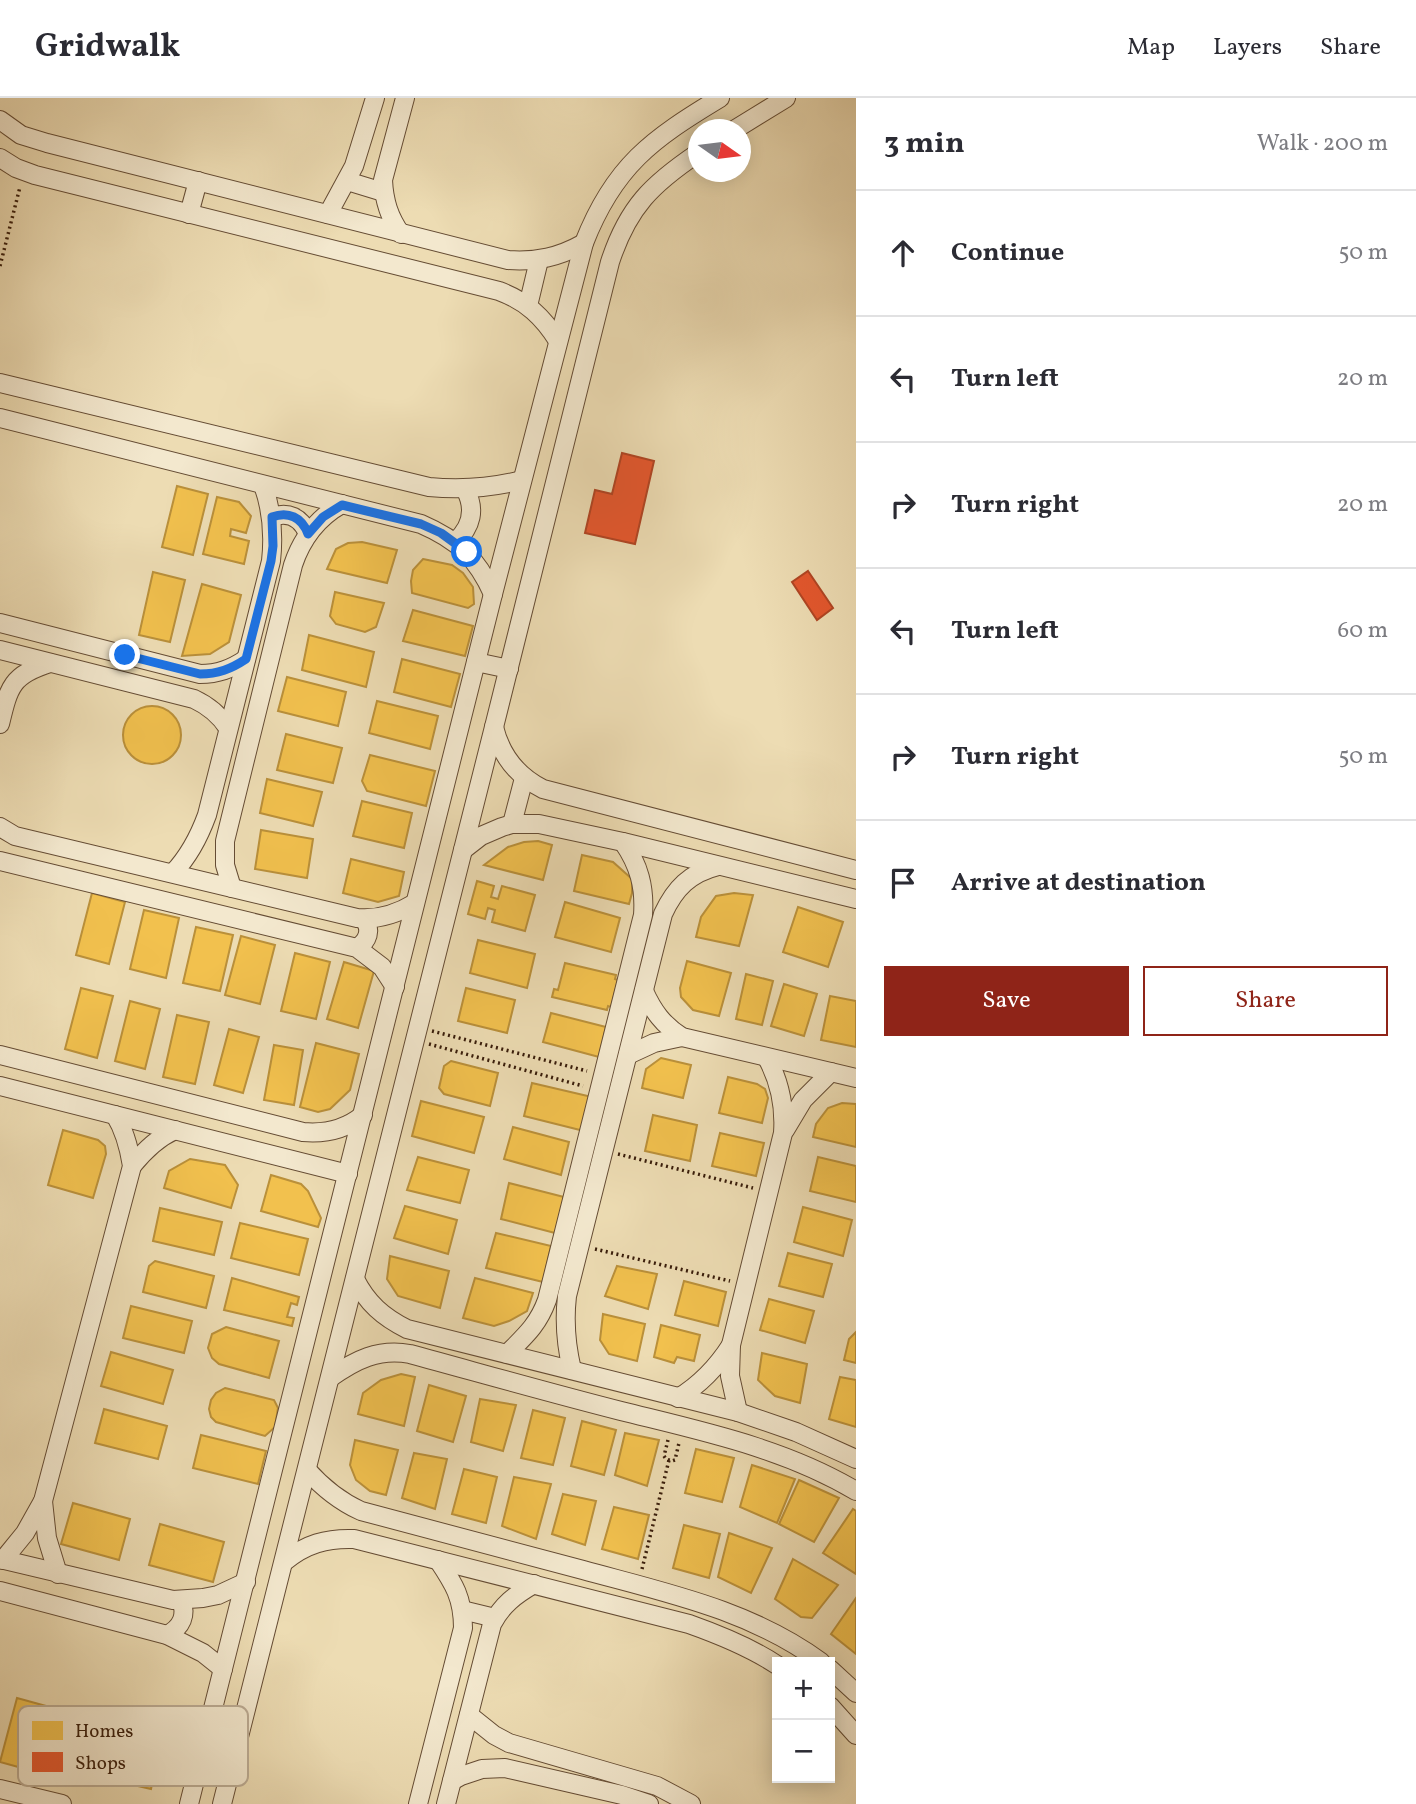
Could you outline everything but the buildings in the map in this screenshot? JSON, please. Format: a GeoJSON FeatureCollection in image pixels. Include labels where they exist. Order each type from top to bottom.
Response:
{"type":"FeatureCollection","features":[{"type":"Feature","properties":{"kind":"street"},"geometry":{"type":"LineString","coordinates":[[328,214],[354,166],[375,98]]}},
{"type":"Feature","properties":{"kind":"street"},"geometry":{"type":"LineString","coordinates":[[401,234],[389,215],[383,192],[385,169],[405,98]]}},
{"type":"Feature","properties":{"kind":"street"},"geometry":{"type":"LineString","coordinates":[[214,1706],[493,594],[584,243],[607,194],[642,151],[663,134],[720,98]]}},
{"type":"Feature","properties":{"kind":"street"},"geometry":{"type":"LineString","coordinates":[[751,120],[786,98]]}},
{"type":"Feature","properties":{"kind":"street"},"geometry":{"type":"LineString","coordinates":[[0,120],[21,135],[33,139],[508,260],[539,260],[569,251],[584,243]]}},
{"type":"Feature","properties":{"kind":"street"},"geometry":{"type":"LineString","coordinates":[[0,158],[24,172],[499,291],[528,306],[542,319],[558,341]]}},
{"type":"Feature","properties":{"kind":"street"},"geometry":{"type":"LineString","coordinates":[[247,1706],[601,297],[617,241],[632,212],[653,187],[688,160]]}},
{"type":"Feature","properties":{"kind":"street"},"geometry":{"type":"LineString","coordinates":[[189,214],[198,181]]}},
{"type":"Feature","properties":{"kind":"street"},"geometry":{"type":"LineString","coordinates":[[347,181],[383,192]]}},
{"type":"Feature","properties":{"kind":"street"},"geometry":{"type":"LineString","coordinates":[[528,306],[539,260]]}},
{"type":"Feature","properties":{"kind":"street"},"geometry":{"type":"LineString","coordinates":[[0,383],[429,487],[465,489],[499,486],[522,480]]}},
{"type":"Feature","properties":{"kind":"street"},"geometry":{"type":"LineString","coordinates":[[0,418],[421,524],[441,533],[467,552],[493,594]]}},
{"type":"Feature","properties":{"kind":"street"},"geometry":{"type":"LineString","coordinates":[[173,873],[190,853],[200,835],[271,561],[272,517],[263,485]]}},
{"type":"Feature","properties":{"kind":"street"},"geometry":{"type":"LineString","coordinates":[[455,542],[466,530],[471,514],[465,489]]}},
{"type":"Feature","properties":{"kind":"street"},"geometry":{"type":"LineString","coordinates":[[232,888],[225,866],[225,841],[293,565],[308,534],[323,517],[342,505]]}},
{"type":"Feature","properties":{"kind":"street"},"geometry":{"type":"LineString","coordinates":[[272,517],[278,514],[292,516],[302,523],[308,534]]}},
{"type":"Feature","properties":{"kind":"street"},"geometry":{"type":"LineString","coordinates":[[0,623],[200,674],[225,671],[246,659]]}},
{"type":"Feature","properties":{"kind":"street"},"geometry":{"type":"LineString","coordinates":[[0,650],[194,699],[222,718],[228,728]]}},
{"type":"Feature","properties":{"kind":"street"},"geometry":{"type":"LineString","coordinates":[[476,662],[509,669]]}},
{"type":"Feature","properties":{"kind":"street"},"geometry":{"type":"LineString","coordinates":[[0,724],[8,696],[6,679],[50,663]]}},
{"type":"Feature","properties":{"kind":"street"},"geometry":{"type":"LineString","coordinates":[[194,699],[201,689],[200,674]]}},
{"type":"Feature","properties":{"kind":"street"},"geometry":{"type":"LineString","coordinates":[[494,727],[508,761],[533,785],[554,793],[856,870]]}},
{"type":"Feature","properties":{"kind":"street"},"geometry":{"type":"LineString","coordinates":[[512,824],[524,778]]}},
{"type":"Feature","properties":{"kind":"street"},"geometry":{"type":"LineString","coordinates":[[463,850],[481,836],[512,824],[550,826],[856,899]]}},
{"type":"Feature","properties":{"kind":"street"},"geometry":{"type":"LineString","coordinates":[[0,827],[15,836],[365,919],[393,914],[415,903]]}},
{"type":"Feature","properties":{"kind":"street"},"geometry":{"type":"LineString","coordinates":[[200,835],[201,844],[209,850],[219,849],[225,841]]}},
{"type":"Feature","properties":{"kind":"street"},"geometry":{"type":"LineString","coordinates":[[508,1354],[533,1329],[547,1300],[643,915],[640,876],[623,842]]}},
{"type":"Feature","properties":{"kind":"street"},"geometry":{"type":"LineString","coordinates":[[0,861],[357,948],[382,967],[395,988]]}},
{"type":"Feature","properties":{"kind":"street"},"geometry":{"type":"LineString","coordinates":[[572,1370],[566,1341],[567,1296],[663,914],[677,889],[695,874],[718,866]]}},
{"type":"Feature","properties":{"kind":"street"},"geometry":{"type":"LineString","coordinates":[[357,948],[366,941],[368,935],[365,919]]}},
{"type":"Feature","properties":{"kind":"street"},"geometry":{"type":"LineString","coordinates":[[644,991],[656,1016],[682,1037],[856,1078]]}},
{"type":"Feature","properties":{"kind":"street"},"geometry":{"type":"LineString","coordinates":[[628,1055],[654,1043],[682,1037]]}},
{"type":"Feature","properties":{"kind":"street"},"geometry":{"type":"LineString","coordinates":[[0,1055],[303,1132],[316,1133],[341,1128],[363,1115]]}},
{"type":"Feature","properties":{"kind":"street"},"geometry":{"type":"LineString","coordinates":[[738,1412],[730,1376],[731,1345],[783,1133],[781,1094],[775,1072],[767,1058]]}},
{"type":"Feature","properties":{"kind":"street"},"geometry":{"type":"LineString","coordinates":[[374,1070],[405,1078]]}},
{"type":"Feature","properties":{"kind":"street"},"geometry":{"type":"LineString","coordinates":[[783,1133],[803,1100],[831,1072]]}},
{"type":"Feature","properties":{"kind":"street"},"geometry":{"type":"LineString","coordinates":[[0,1086],[348,1174]]}},
{"type":"Feature","properties":{"kind":"street"},"geometry":{"type":"LineString","coordinates":[[115,1115],[126,1139],[132,1166]]}},
{"type":"Feature","properties":{"kind":"street"},"geometry":{"type":"LineString","coordinates":[[175,1130],[157,1140],[132,1166],[44,1502],[25,1533],[1,1559],[160,1598],[181,1600],[218,1595],[246,1582]]}},
{"type":"Feature","properties":{"kind":"street"},"geometry":{"type":"LineString","coordinates":[[296,1161],[307,1150],[303,1132]]}},
{"type":"Feature","properties":{"kind":"street"},"geometry":{"type":"LineString","coordinates":[[355,1279],[376,1309],[407,1329],[738,1412],[796,1432],[855,1457]]}},
{"type":"Feature","properties":{"kind":"street"},"geometry":{"type":"LineString","coordinates":[[401,1352],[407,1329]]}},
{"type":"Feature","properties":{"kind":"street"},"geometry":{"type":"LineString","coordinates":[[678,1398],[708,1375],[731,1345]]}},
{"type":"Feature","properties":{"kind":"street"},"geometry":{"type":"LineString","coordinates":[[330,1378],[364,1357],[401,1352],[773,1452],[856,1491]]}},
{"type":"Feature","properties":{"kind":"street"},"geometry":{"type":"LineString","coordinates":[[602,1406],[610,1380]]}},
{"type":"Feature","properties":{"kind":"street"},"geometry":{"type":"LineString","coordinates":[[307,1470],[327,1491],[361,1511],[706,1604],[752,1621],[815,1657]]}},
{"type":"Feature","properties":{"kind":"street"},"geometry":{"type":"LineString","coordinates":[[44,1502],[47,1538],[58,1574]]}},
{"type":"Feature","properties":{"kind":"street"},"geometry":{"type":"LineString","coordinates":[[354,1539],[361,1511]]}},
{"type":"Feature","properties":{"kind":"street"},"geometry":{"type":"LineString","coordinates":[[284,1562],[295,1552],[316,1543],[354,1539],[689,1624],[746,1646],[772,1662]]}},
{"type":"Feature","properties":{"kind":"street"},"geometry":{"type":"LineString","coordinates":[[418,1804],[463,1628],[462,1609],[456,1588],[439,1560]]}},
{"type":"Feature","properties":{"kind":"street"},"geometry":{"type":"LineString","coordinates":[[446,1804],[488,1635],[497,1613],[514,1596],[534,1584]]}},
{"type":"Feature","properties":{"kind":"street"},"geometry":{"type":"LineString","coordinates":[[0,1591],[167,1634],[203,1653],[223,1670]]}},
{"type":"Feature","properties":{"kind":"street"},"geometry":{"type":"LineString","coordinates":[[167,1634],[177,1629],[183,1619],[181,1600]]}},
{"type":"Feature","properties":{"kind":"street"},"geometry":{"type":"LineString","coordinates":[[462,1609],[495,1618]]}},
{"type":"Feature","properties":{"kind":"street"},"geometry":{"type":"LineString","coordinates":[[835,1674],[856,1693]]}},
{"type":"Feature","properties":{"kind":"street"},"geometry":{"type":"LineString","coordinates":[[835,1712],[856,1735]]}},
{"type":"Feature","properties":{"kind":"street"},"geometry":{"type":"LineString","coordinates":[[469,1715],[494,1735],[519,1746],[657,1786],[691,1804]]}},
{"type":"Feature","properties":{"kind":"street"},"geometry":{"type":"LineString","coordinates":[[512,1769],[519,1746]]}},
{"type":"Feature","properties":{"kind":"street"},"geometry":{"type":"LineString","coordinates":[[452,1782],[482,1769],[512,1769],[594,1796],[622,1795],[649,1804]]}},
{"type":"Feature","properties":{"kind":"street"},"geometry":{"type":"LineString","coordinates":[[189,1804],[194,1786]]}},
{"type":"Feature","properties":{"kind":"street"},"geometry":{"type":"LineString","coordinates":[[222,1804],[227,1786]]}},
{"type":"Feature","properties":{"kind":"street"},"geometry":{"type":"LineString","coordinates":[[0,1789],[62,1804]]}},
{"type":"Feature","properties":{"kind":"path"},"geometry":{"type":"LineString","coordinates":[[0,266],[24,172]]}},
{"type":"Feature","properties":{"kind":"path"},"geometry":{"type":"LineString","coordinates":[[417,1034],[601,1083]]}},
{"type":"Feature","properties":{"kind":"path"},"geometry":{"type":"LineString","coordinates":[[417,1034],[601,1083]]}},
{"type":"Feature","properties":{"kind":"path"},"geometry":{"type":"LineString","coordinates":[[604,1150],[769,1192]]}},
{"type":"Feature","properties":{"kind":"path"},"geometry":{"type":"LineString","coordinates":[[580,1245],[746,1285]]}},
{"type":"Feature","properties":{"kind":"path"},"geometry":{"type":"LineString","coordinates":[[678,1425],[676,1458],[674,1461],[664,1457],[678,1425]]}},
{"type":"Feature","properties":{"kind":"path"},"geometry":{"type":"LineString","coordinates":[[638,1585],[669,1460]]}},
{"type":"Feature","properties":{"kind":"route"},"geometry":{"type":"LineString","coordinates":[[125,655],[200,674],[225,671],[246,659],[271,561],[272,517],[278,514],[298,519],[308,534],[323,517],[342,505],[421,524],[441,533],[467,552]]}}]}
